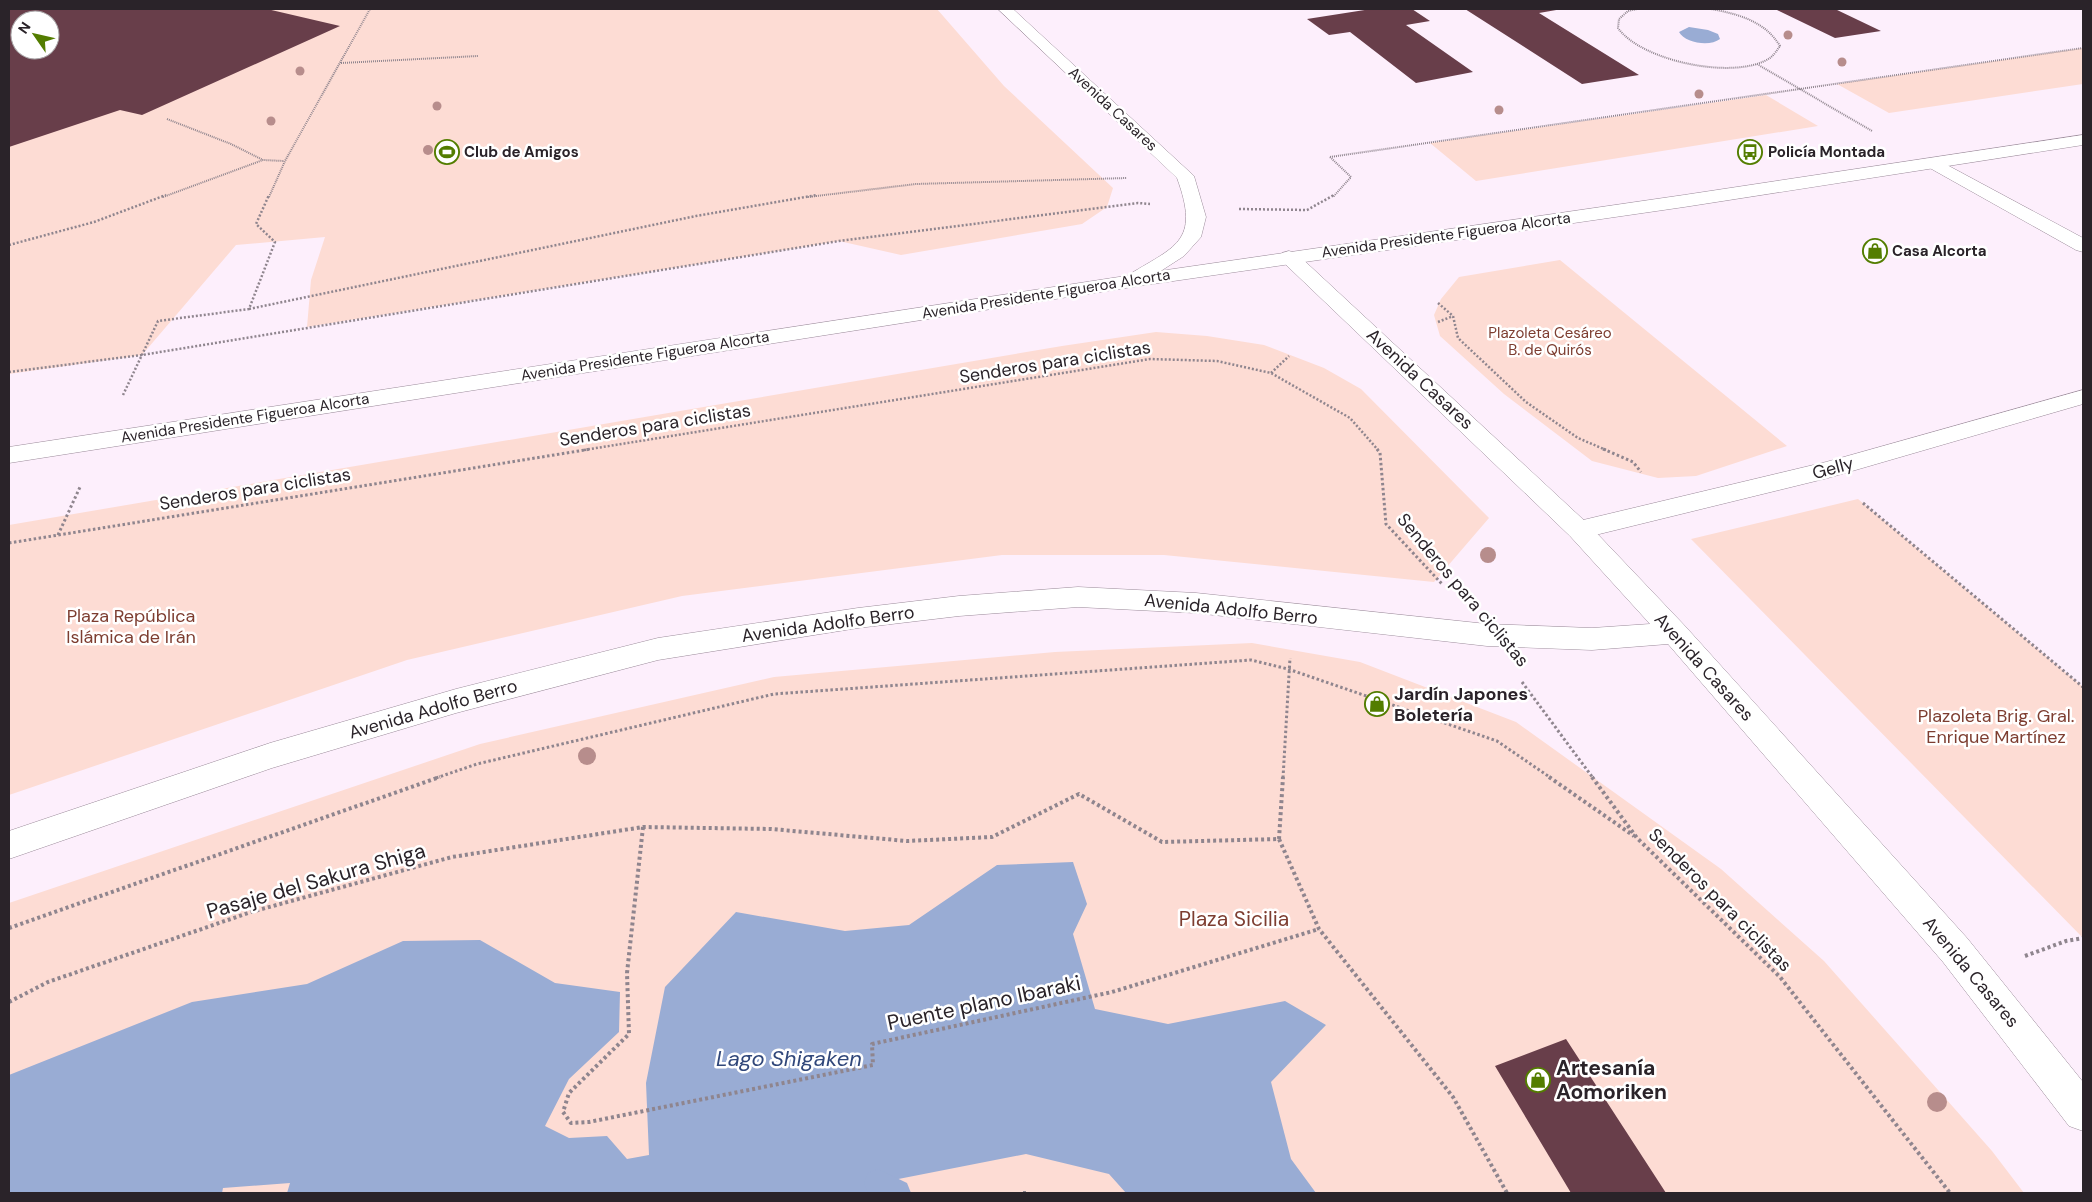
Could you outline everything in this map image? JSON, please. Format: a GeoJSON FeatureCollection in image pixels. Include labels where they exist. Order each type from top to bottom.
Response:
{"type":"FeatureCollection","features":[{"type":"Feature","properties":{"kind":"main road","name":"Avenida Casares"},"geometry":{"type":"LineString","coordinates":[[1005,9],[1185,176],[1196,206],[1195,230],[1176,254],[1132,281]]}},
{"type":"Feature","properties":{"kind":"main road","name":"Avenida Presidente Figueroa Alcorta"},"geometry":{"type":"LineString","coordinates":[[9,455],[1289,257],[1932,164],[2083,140]]}},
{"type":"Feature","properties":{"kind":"main road"},"geometry":{"type":"LineString","coordinates":[[1932,164],[2083,246]]}},
{"type":"Feature","properties":{"kind":"main road","name":"Avenida Casares"},"geometry":{"type":"LineString","coordinates":[[1289,257],[1373,334],[1579,530],[1675,633],[1974,973],[2083,1112]]}},
{"type":"Feature","properties":{"kind":"main road","name":"Gelly"},"geometry":{"type":"LineString","coordinates":[[1579,530],[1828,470],[2083,397]]}},
{"type":"Feature","properties":{"kind":"main road","name":"Avenida Adolfo Berro"},"geometry":{"type":"LineString","coordinates":[[9,845],[270,756],[456,701],[658,650],[858,618],[960,606],[1078,597],[1196,602],[1298,616],[1487,635],[1592,639],[1675,633]]}},
{"type":"Feature","properties":{"kind":"path"},"geometry":{"type":"LineString","coordinates":[[249,309],[275,242],[256,224],[284,161],[370,9]]}},
{"type":"Feature","properties":{"kind":"path"},"geometry":{"type":"LineString","coordinates":[[1637,9],[1628,11],[1619,19],[1618,28],[1625,38],[1640,48],[1688,63],[1715,66],[1756,63],[1775,55],[1780,46],[1775,35],[1761,25],[1741,16],[1711,9]]}},
{"type":"Feature","properties":{"kind":"path"},"geometry":{"type":"LineString","coordinates":[[9,372],[142,355],[839,242],[1138,203],[1226,209],[1307,210],[1332,198],[1350,177],[1330,157],[2083,48]]}},
{"type":"Feature","properties":{"kind":"path"},"geometry":{"type":"LineString","coordinates":[[340,63],[478,56]]}},
{"type":"Feature","properties":{"kind":"path"},"geometry":{"type":"LineString","coordinates":[[1756,63],[1932,164]]}},
{"type":"Feature","properties":{"kind":"path"},"geometry":{"type":"LineString","coordinates":[[167,119],[230,144],[263,160]]}},
{"type":"Feature","properties":{"kind":"path"},"geometry":{"type":"LineString","coordinates":[[9,245],[94,222],[263,160],[284,161]]}},
{"type":"Feature","properties":{"kind":"path"},"geometry":{"type":"LineString","coordinates":[[58,534],[158,321],[249,309],[339,294],[703,214],[847,191],[932,184],[1185,176]]}},
{"type":"Feature","properties":{"kind":"path"},"geometry":{"type":"LineString","coordinates":[[1438,303],[1453,316],[1458,338],[1526,402],[1578,438],[1633,462],[1673,508]]}},
{"type":"Feature","properties":{"kind":"path"},"geometry":{"type":"LineString","coordinates":[[1438,322],[1453,316]]}},
{"type":"Feature","properties":{"kind":"path"},"geometry":{"type":"LineString","coordinates":[[1272,373],[1289,356]]}},
{"type":"Feature","properties":{"kind":"path","name":"Senderos para ciclistas"},"geometry":{"type":"LineString","coordinates":[[9,543],[1150,359],[1217,361],[1272,373],[1350,418],[1380,453],[1386,524],[1487,635],[1637,838],[1780,977],[1950,1193]]}},
{"type":"Feature","properties":{"kind":"path"},"geometry":{"type":"LineString","coordinates":[[1828,470],[1858,499],[2083,687]]}},
{"type":"Feature","properties":{"kind":"path"},"geometry":{"type":"LineString","coordinates":[[1298,616],[1288,669],[1279,839],[1319,930],[1454,1096],[1507,1193]]}},
{"type":"Feature","properties":{"kind":"path"},"geometry":{"type":"LineString","coordinates":[[9,928],[476,764],[774,694],[1251,660],[1288,669],[1497,742],[1637,838]]}},
{"type":"Feature","properties":{"kind":"path","name":"Pasaje del Sakura Shiga"},"geometry":{"type":"LineString","coordinates":[[9,1002],[48,982],[251,912],[452,858],[569,836],[643,827],[771,829],[907,841],[992,837],[1079,794],[1162,842],[1279,839]]}},
{"type":"Feature","properties":{"kind":"path","name":"Puente plano Ibaraki"},"geometry":{"type":"LineString","coordinates":[[643,827],[627,973],[628,1034],[569,1093],[563,1112],[570,1122],[589,1122],[873,1065],[872,1044],[1112,992],[1319,930]]}},
{"type":"Feature","properties":{"kind":"path"},"geometry":{"type":"LineString","coordinates":[[1974,973],[2066,941],[2083,938]]}},
{"type":"Feature","properties":{"kind":"green space","name":"Club de Amigos"},"geometry":{"type":"Polygon","coordinates":[[[9,9],[937,9],[1004,86],[1113,188],[1107,207],[1082,224],[901,255],[839,241],[307,327],[311,280],[325,237],[236,245],[142,355],[9,374],[9,9]]]}},
{"type":"Feature","properties":{"kind":"green space"},"geometry":{"type":"Polygon","coordinates":[[[2083,48],[2083,84],[1889,113],[1837,84],[2083,48]]]}},
{"type":"Feature","properties":{"kind":"green space"},"geometry":{"type":"Polygon","coordinates":[[[1766,95],[1818,126],[1476,181],[1430,143],[1766,95]]]}},
{"type":"Feature","properties":{"kind":"green space","name":"Plazoleta Cesáreo B. de Quirós"},"geometry":{"type":"Polygon","coordinates":[[[1560,260],[1787,446],[1696,476],[1658,478],[1592,461],[1504,394],[1440,336],[1434,315],[1441,299],[1459,277],[1560,260]]]}},
{"type":"Feature","properties":{"kind":"green space","name":"Plaza República Islámica de Irán"},"geometry":{"type":"Polygon","coordinates":[[[1156,332],[1207,336],[1264,345],[1324,368],[1361,389],[1489,518],[1434,582],[1164,555],[1002,555],[682,596],[407,660],[9,795],[9,525],[1062,346],[1156,332]]]}},
{"type":"Feature","properties":{"kind":"green space","name":"Plazoleta Brig. Gral. Enrique Martínez"},"geometry":{"type":"Polygon","coordinates":[[[1858,499],[2083,687],[2083,938],[1691,539],[1858,499]]]}},
{"type":"Feature","properties":{"kind":"green space","name":"Plaza Sicilia"},"geometry":{"type":"Polygon","coordinates":[[[1252,643],[1360,662],[1516,722],[1721,869],[1824,961],[1992,1151],[2024,1193],[9,1193],[9,903],[480,744],[774,677],[1055,652],[1252,643]]]}},
{"type":"Feature","properties":{"kind":"water"},"geometry":{"type":"Polygon","coordinates":[[[1689,27],[1708,30],[1718,34],[1720,39],[1710,43],[1692,41],[1682,36],[1679,32],[1689,27]]]}},
{"type":"Feature","properties":{"kind":"water","name":"Lago Shigaken"},"geometry":{"type":"Polygon","coordinates":[[[1073,862],[1087,904],[1073,934],[1095,1009],[1168,1024],[1285,1001],[1326,1025],[1271,1082],[1291,1159],[1316,1193],[1126,1193],[1109,1174],[1026,1154],[878,1183],[872,1193],[287,1193],[290,1183],[223,1188],[222,1193],[9,1193],[9,1075],[192,1002],[307,984],[403,941],[480,940],[555,983],[620,992],[619,1032],[569,1079],[545,1126],[569,1138],[607,1136],[627,1159],[649,1155],[646,1083],[665,987],[736,912],[845,931],[909,925],[997,865],[1073,862]]]}},
{"type":"Feature","properties":{"kind":"building"},"geometry":{"type":"Polygon","coordinates":[[[9,9],[267,9],[340,26],[142,115],[120,110],[9,147],[9,9]]]}},
{"type":"Feature","properties":{"kind":"building"},"geometry":{"type":"Polygon","coordinates":[[[1371,9],[1412,9],[1430,21],[1406,25],[1473,72],[1416,83],[1350,32],[1329,35],[1307,19],[1371,9]]]}},
{"type":"Feature","properties":{"kind":"building"},"geometry":{"type":"Polygon","coordinates":[[[1465,9],[1562,9],[1539,13],[1639,75],[1582,84],[1465,9]]]}},
{"type":"Feature","properties":{"kind":"building"},"geometry":{"type":"Polygon","coordinates":[[[1775,9],[1835,9],[1881,31],[1835,38],[1775,9]]]}},
{"type":"Feature","properties":{"kind":"building"},"geometry":{"type":"Polygon","coordinates":[[[1566,1039],[1666,1193],[1571,1193],[1495,1066],[1566,1039]]]}},
{"type":"Feature","properties":{"kind":"waterway"},"geometry":{"type":"LineString","coordinates":[[878,1183],[897,1193]]}},
{"type":"Feature","properties":{"kind":"place","name":"Club de Amigos"},"geometry":{"type":"Point","coordinates":[447,152]}},
{"type":"Feature","properties":{"kind":"place","name":"Policía Montada"},"geometry":{"type":"Point","coordinates":[1750,152]}},
{"type":"Feature","properties":{"kind":"place","name":"Casa Alcorta"},"geometry":{"type":"Point","coordinates":[1875,251]}},
{"type":"Feature","properties":{"kind":"place","name":"Jardín Japones Boletería"},"geometry":{"type":"Point","coordinates":[1377,704]}},
{"type":"Feature","properties":{"kind":"place","name":"Artesanía Aomoriken"},"geometry":{"type":"Point","coordinates":[1538,1080]}}]}
